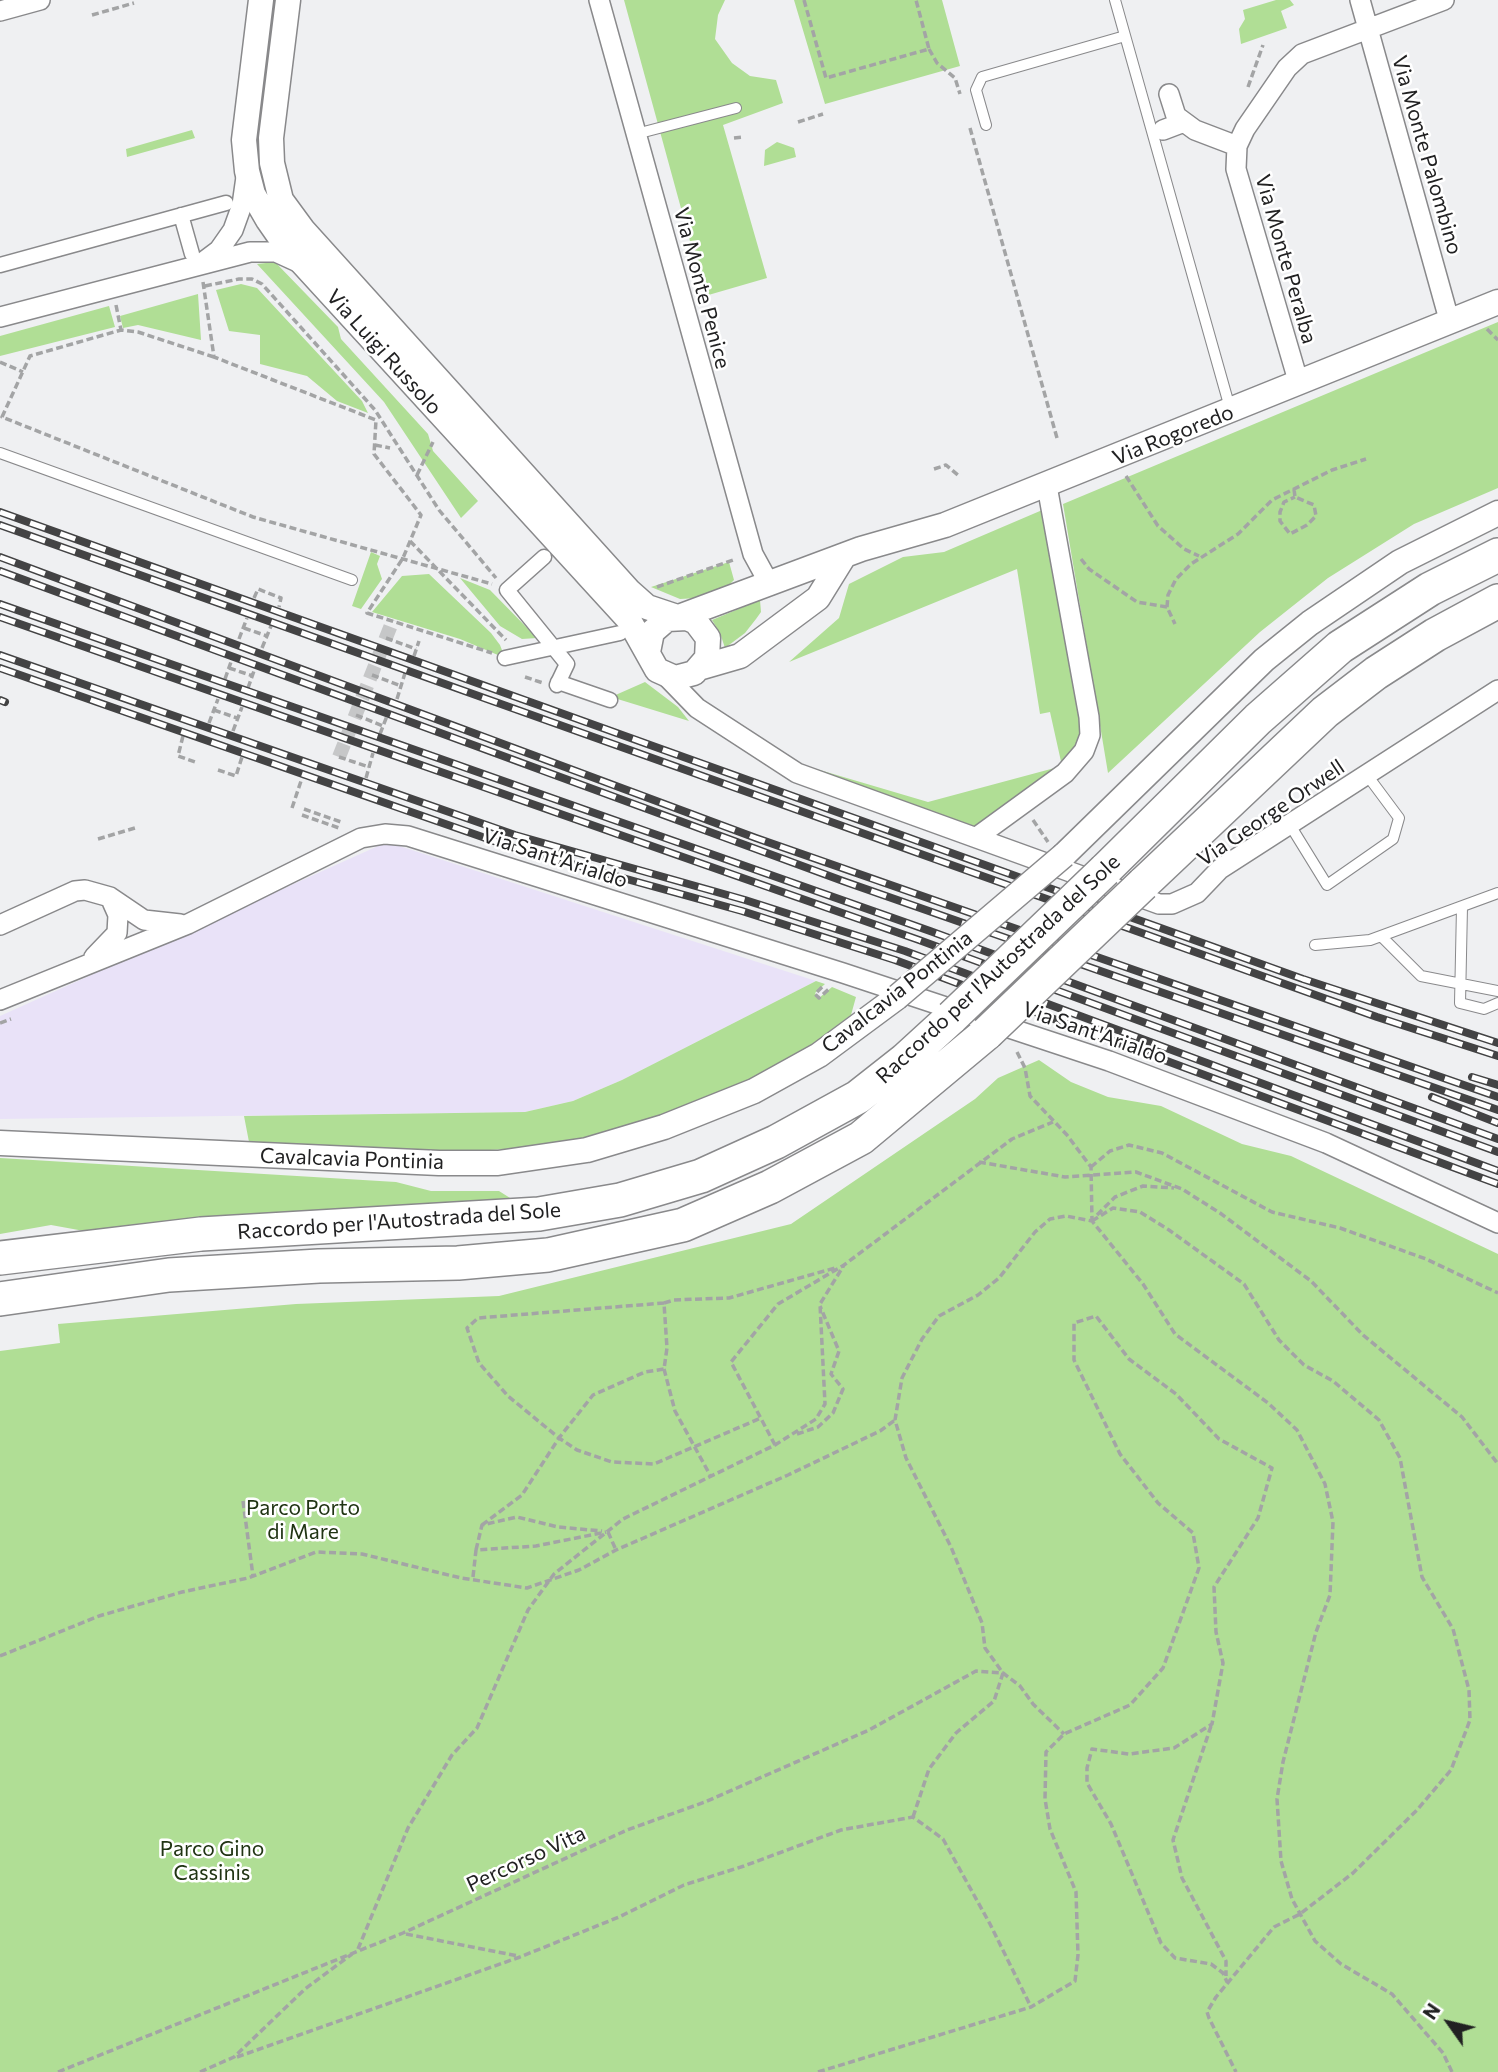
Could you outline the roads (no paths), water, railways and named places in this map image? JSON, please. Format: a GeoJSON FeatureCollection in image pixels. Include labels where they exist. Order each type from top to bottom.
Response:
{"type":"FeatureCollection","features":[{"type":"Feature","properties":{"kind":"highway","name":"Raccordo per l'Autostrada del Sole"},"geometry":{"type":"LineString","coordinates":[[0,1258],[95,1245],[242,1231],[539,1214],[660,1190],[739,1160],[858,1097],[952,1017],[1258,719],[1340,647],[1430,589],[1498,555]]}},
{"type":"Feature","properties":{"kind":"highway","name":"Raccordo per l'Autostrada del Sole"},"geometry":{"type":"LineString","coordinates":[[0,1299],[169,1275],[319,1266],[458,1263],[548,1255],[683,1225],[770,1187],[861,1138],[987,1033],[1325,712],[1388,665],[1498,601]]}},
{"type":"Feature","properties":{"kind":"highway"},"geometry":{"type":"LineString","coordinates":[[0,1242],[37,1237],[78,1245],[95,1245]]}},
{"type":"Feature","properties":{"kind":"street"},"geometry":{"type":"LineString","coordinates":[[0,11],[40,0]]}},
{"type":"Feature","properties":{"kind":"street","name":"Via Luigi Russolo"},"geometry":{"type":"LineString","coordinates":[[261,0],[244,140],[247,172],[253,194],[268,220],[304,265],[629,620],[648,652]]}},
{"type":"Feature","properties":{"kind":"street","name":"Via Luigi Russolo"},"geometry":{"type":"LineString","coordinates":[[288,0],[271,138],[272,163],[281,201],[317,246],[629,592],[647,607],[678,617]]}},
{"type":"Feature","properties":{"kind":"street","name":"Via Monte Penice"},"geometry":{"type":"LineString","coordinates":[[599,0],[753,554],[770,585]]}},
{"type":"Feature","properties":{"kind":"street","name":"Via Monte Palombino"},"geometry":{"type":"LineString","coordinates":[[1360,0],[1451,323]]}},
{"type":"Feature","properties":{"kind":"street"},"geometry":{"type":"LineString","coordinates":[[1170,94],[1176,116],[1195,130],[1237,146],[1245,129],[1287,68],[1309,51],[1444,0]]}},
{"type":"Feature","properties":{"kind":"street"},"geometry":{"type":"LineString","coordinates":[[1163,130],[1184,122]]}},
{"type":"Feature","properties":{"kind":"street","name":"Via Monte Peralba"},"geometry":{"type":"LineString","coordinates":[[1237,146],[1236,169],[1299,384]]}},
{"type":"Feature","properties":{"kind":"street"},"geometry":{"type":"LineString","coordinates":[[0,317],[194,260],[219,250],[233,230],[242,205],[247,172]]}},
{"type":"Feature","properties":{"kind":"street"},"geometry":{"type":"LineString","coordinates":[[0,265],[226,203]]}},
{"type":"Feature","properties":{"kind":"street"},"geometry":{"type":"LineString","coordinates":[[181,215],[194,260]]}},
{"type":"Feature","properties":{"kind":"street"},"geometry":{"type":"LineString","coordinates":[[194,260],[264,251],[284,255],[304,265]]}},
{"type":"Feature","properties":{"kind":"street","name":"Via Rogoredo"},"geometry":{"type":"LineString","coordinates":[[678,617],[844,556],[945,525],[1047,486],[1498,302]]}},
{"type":"Feature","properties":{"kind":"street"},"geometry":{"type":"LineString","coordinates":[[977,837],[1065,773],[1084,751],[1090,735],[1047,486]]}},
{"type":"Feature","properties":{"kind":"street","name":"Cavalcavia Pontinia"},"geometry":{"type":"LineString","coordinates":[[0,1143],[439,1163],[498,1163],[587,1150],[664,1127],[754,1091],[819,1055],[896,998],[1063,855],[1264,660],[1310,623],[1400,562],[1498,513]]}},
{"type":"Feature","properties":{"kind":"street"},"geometry":{"type":"LineString","coordinates":[[702,667],[707,658],[708,638],[696,622],[678,617],[658,624],[652,632],[648,652],[657,670],[665,675],[685,677],[702,667],[721,664],[751,649],[818,598],[844,556]]}},
{"type":"Feature","properties":{"kind":"street"},"geometry":{"type":"LineString","coordinates":[[544,557],[507,590],[567,664],[555,684],[610,700]]}},
{"type":"Feature","properties":{"kind":"street"},"geometry":{"type":"LineString","coordinates":[[751,649],[771,615],[770,585]]}},
{"type":"Feature","properties":{"kind":"street"},"geometry":{"type":"LineString","coordinates":[[505,658],[550,646],[620,633]]}},
{"type":"Feature","properties":{"kind":"street","name":"Via George Orwell"},"geometry":{"type":"LineString","coordinates":[[665,675],[697,708],[784,767],[1159,904],[1172,904],[1197,893],[1220,869],[1498,690]]}},
{"type":"Feature","properties":{"kind":"street","name":"Via Sant'Arialdo"},"geometry":{"type":"LineString","coordinates":[[0,1000],[188,924],[361,838],[396,834],[425,840],[1020,1031],[1326,1143],[1498,1223]]}},
{"type":"Feature","properties":{"kind":"street"},"geometry":{"type":"LineString","coordinates":[[0,925],[75,891],[94,891],[110,897],[144,920],[161,924],[188,924]]}},
{"type":"Feature","properties":{"kind":"street"},"geometry":{"type":"LineString","coordinates":[[85,964],[117,933],[118,915],[110,897]]}},
{"type":"Feature","properties":{"kind":"lane"},"geometry":{"type":"LineString","coordinates":[[1115,0],[1231,412]]}},
{"type":"Feature","properties":{"kind":"lane"},"geometry":{"type":"LineString","coordinates":[[986,125],[976,90],[982,77],[1125,36]]}},
{"type":"Feature","properties":{"kind":"lane"},"geometry":{"type":"LineString","coordinates":[[636,134],[736,107]]}},
{"type":"Feature","properties":{"kind":"lane"},"geometry":{"type":"LineString","coordinates":[[0,453],[352,580]]}},
{"type":"Feature","properties":{"kind":"lane"},"geometry":{"type":"LineString","coordinates":[[1290,825],[1327,885],[1393,839],[1399,818],[1367,775]]}},
{"type":"Feature","properties":{"kind":"lane"},"geometry":{"type":"LineString","coordinates":[[1315,945],[1381,936],[1498,893]]}},
{"type":"Feature","properties":{"kind":"lane"},"geometry":{"type":"LineString","coordinates":[[1462,907],[1458,984],[1460,1003],[1484,1009],[1498,1003]]}},
{"type":"Feature","properties":{"kind":"lane"},"geometry":{"type":"LineString","coordinates":[[1381,936],[1421,976],[1498,991]]}},
{"type":"Feature","properties":{"kind":"tunnel"},"geometry":{"type":"LineString","coordinates":[[339,757],[393,620]]}},
{"type":"Feature","properties":{"kind":"railway"},"geometry":{"type":"LineString","coordinates":[[0,512],[1303,979],[1498,1043]]}},
{"type":"Feature","properties":{"kind":"railway"},"geometry":{"type":"LineString","coordinates":[[0,525],[1377,1017],[1498,1056]]}},
{"type":"Feature","properties":{"kind":"railway"},"geometry":{"type":"LineString","coordinates":[[0,557],[756,838],[1498,1097]]}},
{"type":"Feature","properties":{"kind":"railway"},"geometry":{"type":"LineString","coordinates":[[0,571],[843,881],[1498,1110]]}},
{"type":"Feature","properties":{"kind":"railway"},"geometry":{"type":"LineString","coordinates":[[0,604],[930,931],[1498,1139]]}},
{"type":"Feature","properties":{"kind":"railway"},"geometry":{"type":"LineString","coordinates":[[0,617],[919,940],[1498,1152]]}},
{"type":"Feature","properties":{"kind":"railway"},"geometry":{"type":"LineString","coordinates":[[0,655],[515,835],[745,900],[905,951],[1498,1171]]}},
{"type":"Feature","properties":{"kind":"railway"},"geometry":{"type":"LineString","coordinates":[[0,668],[511,847],[742,911],[895,960],[1498,1184]]}},
{"type":"Feature","properties":{"kind":"railway"},"geometry":{"type":"LineString","coordinates":[[0,700],[5,702]]}},
{"type":"Feature","properties":{"kind":"railway"},"geometry":{"type":"LineString","coordinates":[[1472,1077],[1498,1085]]}},
{"type":"Feature","properties":{"kind":"railway"},"geometry":{"type":"LineString","coordinates":[[1432,1097],[1498,1123]]}},
{"type":"Feature","properties":{"kind":"park label","name":"Parco Porto di Mare"},"geometry":{"type":"Point","coordinates":[303,1520]}},
{"type":"Feature","properties":{"kind":"park label","name":"Parco Gino Cassinis"},"geometry":{"type":"Point","coordinates":[212,1861]}}]}
